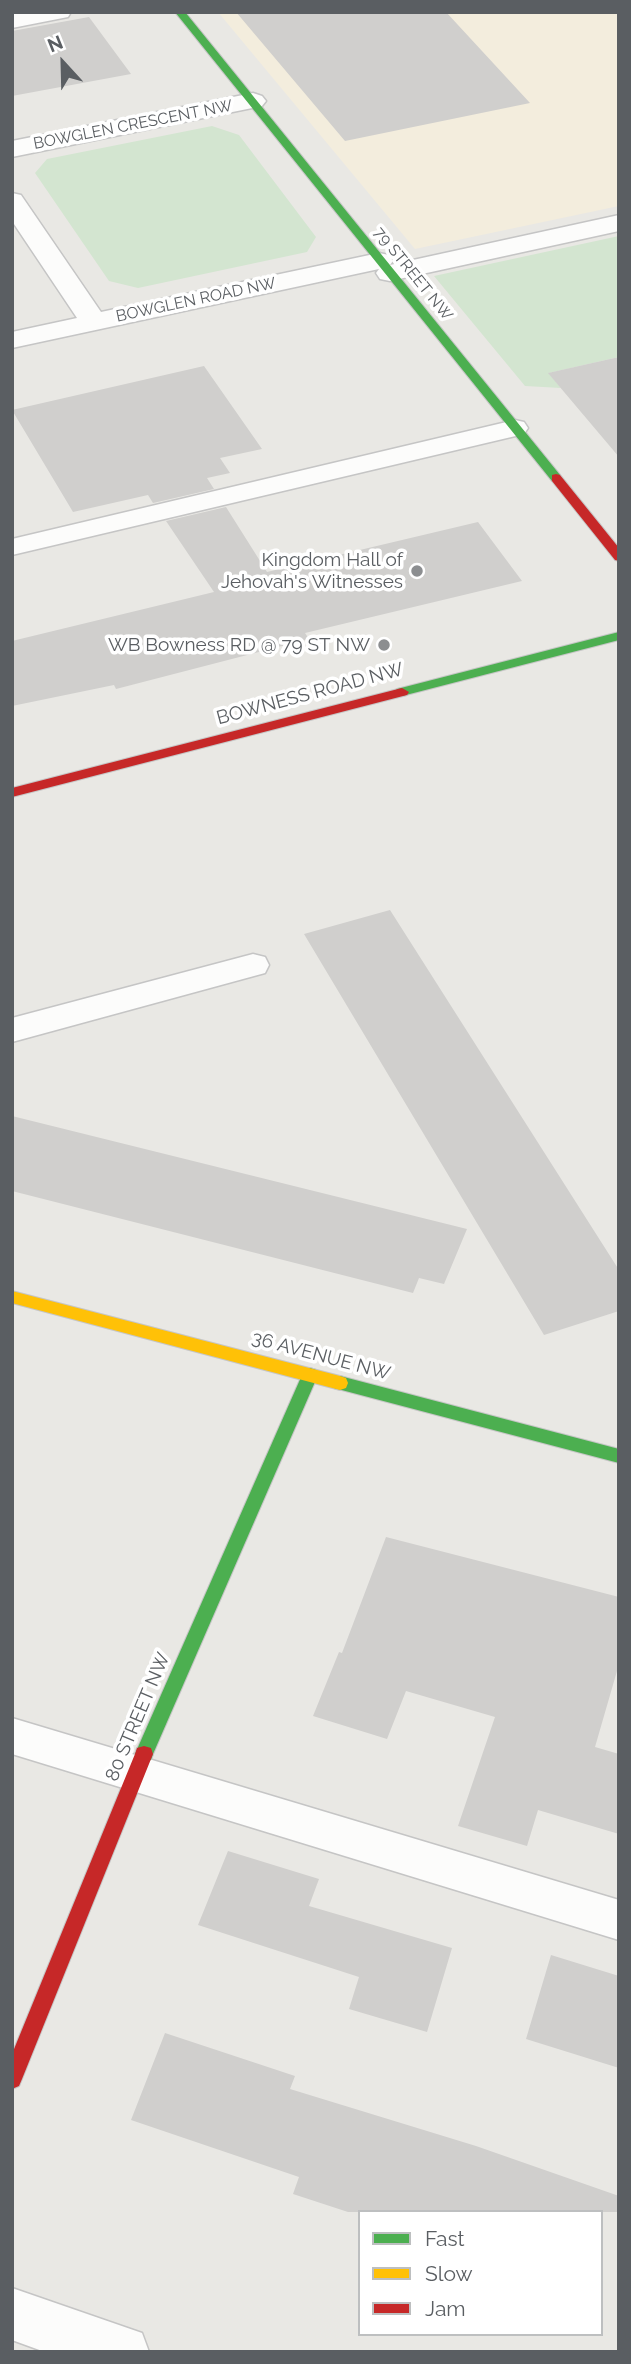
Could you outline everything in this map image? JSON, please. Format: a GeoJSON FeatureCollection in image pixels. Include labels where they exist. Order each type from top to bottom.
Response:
{"type":"FeatureCollection","features":[{"type":"Feature","properties":{"kind":"street","name":"79 STREET NW"},"geometry":{"type":"LineString","coordinates":[[180,12],[619,557]]}},
{"type":"Feature","properties":{"kind":"street","name":"BOWGLEN CRESCENT NW"},"geometry":{"type":"LineString","coordinates":[[12,149],[253,101]]}},
{"type":"Feature","properties":{"kind":"street"},"geometry":{"type":"LineString","coordinates":[[12,201],[94,322]]}},
{"type":"Feature","properties":{"kind":"street","name":"BOWGLEN ROAD NW"},"geometry":{"type":"LineString","coordinates":[[12,340],[94,322],[619,223]]}},
{"type":"Feature","properties":{"kind":"street","name":"BOWNESS ROAD NW"},"geometry":{"type":"LineString","coordinates":[[12,793],[619,636]]}},
{"type":"Feature","properties":{"kind":"street","name":"36 AVENUE NW"},"geometry":{"type":"LineString","coordinates":[[12,1297],[619,1456]]}},
{"type":"Feature","properties":{"kind":"street","name":"80 STREET NW"},"geometry":{"type":"LineString","coordinates":[[12,2079],[136,1773],[310,1375]]}},
{"type":"Feature","properties":{"kind":"street"},"geometry":{"type":"LineString","coordinates":[[12,2314],[123,2352]]}},
{"type":"Feature","properties":{"kind":"lane"},"geometry":{"type":"LineString","coordinates":[[12,21],[60,12]]}},
{"type":"Feature","properties":{"kind":"lane"},"geometry":{"type":"LineString","coordinates":[[12,547],[515,428]]}},
{"type":"Feature","properties":{"kind":"lane"},"geometry":{"type":"LineString","coordinates":[[12,1030],[253,965]]}},
{"type":"Feature","properties":{"kind":"lane"},"geometry":{"type":"LineString","coordinates":[[12,1736],[619,1920]]}},
{"type":"Feature","properties":{"kind":"shaded area"},"geometry":{"type":"Polygon","coordinates":[[[218,12],[619,12],[619,206],[415,249],[218,12]]]}},
{"type":"Feature","properties":{"kind":"green space"},"geometry":{"type":"Polygon","coordinates":[[[212,126],[239,135],[316,237],[307,252],[138,288],[109,281],[35,173],[47,159],[212,126]]]}},
{"type":"Feature","properties":{"kind":"green space"},"geometry":{"type":"Polygon","coordinates":[[[619,236],[619,357],[549,373],[561,388],[525,386],[434,276],[619,236]]]}},
{"type":"Feature","properties":{"kind":"building"},"geometry":{"type":"Polygon","coordinates":[[[236,12],[446,12],[530,103],[345,141],[236,12]]]}},
{"type":"Feature","properties":{"kind":"building"},"geometry":{"type":"Polygon","coordinates":[[[89,17],[131,74],[12,96],[12,31],[89,17]]]}},
{"type":"Feature","properties":{"kind":"building"},"geometry":{"type":"Polygon","coordinates":[[[619,357],[619,457],[548,373],[619,357]]]}},
{"type":"Feature","properties":{"kind":"building"},"geometry":{"type":"Polygon","coordinates":[[[204,366],[262,449],[220,458],[230,473],[207,478],[214,489],[153,503],[148,495],[73,512],[12,410],[204,366]]]}},
{"type":"Feature","properties":{"kind":"building"},"geometry":{"type":"Polygon","coordinates":[[[226,507],[267,572],[478,522],[522,581],[305,633],[309,639],[116,689],[114,685],[12,706],[12,641],[214,592],[166,521],[226,507]]]}},
{"type":"Feature","properties":{"kind":"building"},"geometry":{"type":"Polygon","coordinates":[[[390,910],[619,1270],[619,1311],[544,1335],[304,934],[390,910]]]}},
{"type":"Feature","properties":{"kind":"building"},"geometry":{"type":"Polygon","coordinates":[[[12,1116],[467,1229],[444,1284],[419,1278],[413,1293],[12,1191],[12,1116]]]}},
{"type":"Feature","properties":{"kind":"building"},"geometry":{"type":"Polygon","coordinates":[[[386,1537],[619,1597],[619,1664],[595,1747],[619,1754],[619,1834],[538,1810],[527,1846],[458,1826],[495,1717],[406,1691],[387,1739],[313,1716],[339,1652],[342,1653],[386,1537]]]}},
{"type":"Feature","properties":{"kind":"building"},"geometry":{"type":"Polygon","coordinates":[[[228,1851],[319,1879],[309,1906],[452,1948],[427,2032],[349,2009],[359,1977],[198,1925],[228,1851]]]}},
{"type":"Feature","properties":{"kind":"building"},"geometry":{"type":"Polygon","coordinates":[[[551,1955],[619,1976],[619,2068],[526,2039],[551,1955]]]}},
{"type":"Feature","properties":{"kind":"building"},"geometry":{"type":"Polygon","coordinates":[[[165,2033],[295,2076],[290,2089],[476,2146],[619,2196],[619,2212],[348,2212],[293,2194],[299,2177],[131,2120],[165,2033]]]}},
{"type":"Feature","properties":{"kind":"traffic: fast"},"geometry":{"type":"LineString","coordinates":[[180,12],[556,478]]}},
{"type":"Feature","properties":{"kind":"traffic: fast"},"geometry":{"type":"LineString","coordinates":[[402,692],[619,636]]}},
{"type":"Feature","properties":{"kind":"traffic: fast"},"geometry":{"type":"LineString","coordinates":[[144,1754],[310,1375]]}},
{"type":"Feature","properties":{"kind":"traffic: fast"},"geometry":{"type":"LineString","coordinates":[[340,1383],[619,1456]]}},
{"type":"Feature","properties":{"kind":"traffic: slow"},"geometry":{"type":"LineString","coordinates":[[12,1297],[340,1383]]}},
{"type":"Feature","properties":{"kind":"traffic: jam"},"geometry":{"type":"LineString","coordinates":[[556,478],[619,557]]}},
{"type":"Feature","properties":{"kind":"traffic: jam"},"geometry":{"type":"LineString","coordinates":[[12,793],[402,692]]}},
{"type":"Feature","properties":{"kind":"traffic: jam"},"geometry":{"type":"LineString","coordinates":[[12,2079],[144,1754]]}},
{"type":"Feature","properties":{"kind":"place","name":"Kingdom Hall of Jehovah's Witnesses"},"geometry":{"type":"Point","coordinates":[417,571]}},
{"type":"Feature","properties":{"kind":"place","name":"WB Bowness RD @ 79 ST NW"},"geometry":{"type":"Point","coordinates":[384,645]}}]}
